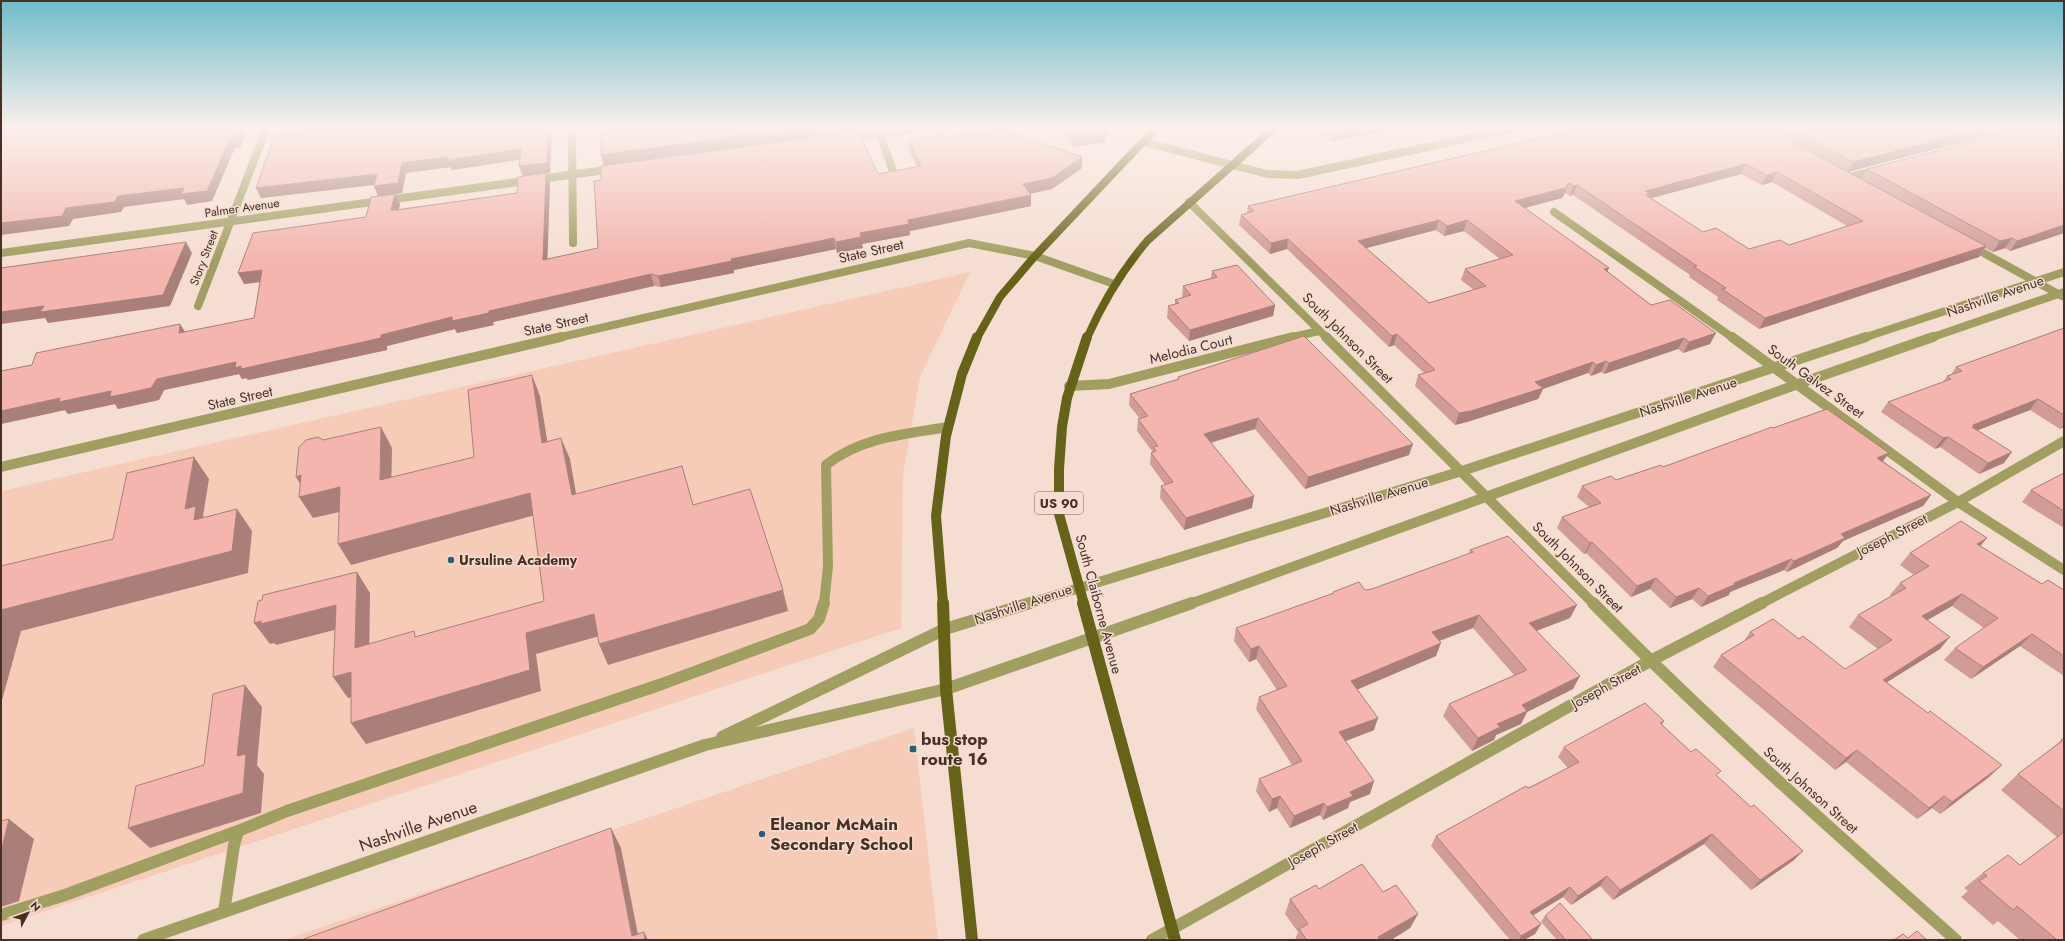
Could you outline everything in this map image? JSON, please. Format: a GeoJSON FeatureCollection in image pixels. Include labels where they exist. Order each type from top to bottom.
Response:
{"type":"FeatureCollection","features":[{"type":"Feature","properties":{"kind":"main road"},"geometry":{"type":"LineString","coordinates":[[972,940],[946,689],[945,629],[936,516],[948,426],[962,374],[980,331],[1000,297],[1035,256],[1114,173]]}},
{"type":"Feature","properties":{"kind":"main road","name":"South Claiborne Avenue"},"geometry":{"type":"LineString","coordinates":[[1173,935],[1059,514],[1058,453],[1068,386],[1089,333],[1114,284],[1148,240],[1189,202],[1226,173]]}},
{"type":"Feature","properties":{"kind":"street","name":"Story Street"},"geometry":{"type":"LineString","coordinates":[[198,306],[249,173]]}},
{"type":"Feature","properties":{"kind":"street","name":"Palmer Avenue"},"geometry":{"type":"LineString","coordinates":[[1,253],[581,173]]}},
{"type":"Feature","properties":{"kind":"street"},"geometry":{"type":"LineString","coordinates":[[894,173],[895,177]]}},
{"type":"Feature","properties":{"kind":"street"},"geometry":{"type":"LineString","coordinates":[[1263,173],[1298,175],[1308,173]]}},
{"type":"Feature","properties":{"kind":"street"},"geometry":{"type":"LineString","coordinates":[[1858,173],[1842,176],[1859,185]]}},
{"type":"Feature","properties":{"kind":"street"},"geometry":{"type":"LineString","coordinates":[[572,174],[572,243]]}},
{"type":"Feature","properties":{"kind":"street","name":"South Johnson Street"},"geometry":{"type":"LineString","coordinates":[[1189,202],[1462,471],[1650,661],[1755,761],[1956,940]]}},
{"type":"Feature","properties":{"kind":"street","name":"South Galvez Street"},"geometry":{"type":"LineString","coordinates":[[1554,212],[1798,384],[1958,502],[2064,570]]}},
{"type":"Feature","properties":{"kind":"street"},"geometry":{"type":"LineString","coordinates":[[1962,241],[2062,294]]}},
{"type":"Feature","properties":{"kind":"street","name":"State Street"},"geometry":{"type":"LineString","coordinates":[[1,467],[969,243],[1035,256],[1114,284]]}},
{"type":"Feature","properties":{"kind":"street","name":"Nashville Avenue"},"geometry":{"type":"LineString","coordinates":[[705,745],[945,629],[1078,587],[1462,471],[1776,369],[2064,272]]}},
{"type":"Feature","properties":{"kind":"street","name":"Nashville Avenue"},"geometry":{"type":"LineString","coordinates":[[143,940],[705,745],[946,689],[1092,639],[1798,384],[2062,294]]}},
{"type":"Feature","properties":{"kind":"street","name":"Melodia Court"},"geometry":{"type":"LineString","coordinates":[[1068,386],[1109,384],[1319,331]]}},
{"type":"Feature","properties":{"kind":"street"},"geometry":{"type":"LineString","coordinates":[[1,915],[64,895],[238,831],[287,811],[662,684],[810,629],[819,618],[824,598],[827,569],[826,465],[835,456],[856,445],[948,426]]}},
{"type":"Feature","properties":{"kind":"street","name":"Joseph Street"},"geometry":{"type":"LineString","coordinates":[[1152,940],[1173,935],[1650,661],[1958,502],[2064,441]]}},
{"type":"Feature","properties":{"kind":"street"},"geometry":{"type":"LineString","coordinates":[[224,912],[234,845],[238,831]]}},
{"type":"Feature","properties":{"kind":"shaded area","name":"Ursuline Academy"},"geometry":{"type":"Polygon","coordinates":[[[970,272],[920,377],[903,475],[901,628],[1,926],[1,491],[970,272]]]}},
{"type":"Feature","properties":{"kind":"shaded area","name":"Eleanor McMain Secondary School"},"geometry":{"type":"Polygon","coordinates":[[[914,728],[938,940],[283,940],[914,728]]]}},
{"type":"Feature","properties":{"kind":"building"},"geometry":{"type":"Polygon","coordinates":[[[1,173],[215,173],[207,191],[181,194],[184,188],[118,196],[114,202],[66,208],[62,216],[1,223],[1,173]]]}},
{"type":"Feature","properties":{"kind":"building"},"geometry":{"type":"Polygon","coordinates":[[[261,173],[400,173],[398,183],[374,186],[377,174],[256,188],[261,173]]]}},
{"type":"Feature","properties":{"kind":"building"},"geometry":{"type":"Polygon","coordinates":[[[546,173],[543,260],[598,248],[594,181],[601,180],[601,173],[1059,173],[1052,178],[1023,184],[1031,195],[908,220],[909,224],[860,233],[861,237],[836,242],[834,238],[731,259],[732,261],[658,276],[651,274],[489,311],[489,313],[452,321],[452,317],[381,335],[381,338],[241,369],[241,366],[235,368],[236,362],[157,379],[151,388],[110,397],[111,391],[59,402],[60,398],[1,411],[1,371],[32,365],[36,353],[180,324],[179,333],[254,318],[262,270],[238,273],[253,233],[366,217],[371,197],[395,194],[391,210],[397,210],[517,193],[518,177],[546,173]]]}},
{"type":"Feature","properties":{"kind":"building"},"geometry":{"type":"Polygon","coordinates":[[[1390,173],[1713,173],[1645,191],[1650,194],[1646,195],[1703,232],[1716,228],[1749,249],[1780,240],[1789,245],[1863,221],[1779,173],[1850,173],[1986,246],[1765,318],[1722,289],[1726,288],[1694,267],[1697,266],[1577,185],[1573,186],[1569,183],[1565,188],[1515,201],[1609,268],[1604,269],[1651,305],[1670,300],[1716,333],[1689,342],[1684,338],[1609,363],[1606,361],[1596,365],[1593,362],[1535,382],[1543,388],[1471,411],[1459,413],[1418,375],[1435,370],[1397,334],[1392,336],[1288,239],[1271,243],[1241,215],[1254,211],[1248,206],[1390,173]],[[1439,220],[1358,241],[1429,303],[1486,286],[1465,269],[1513,255],[1467,220],[1447,226],[1439,220]]]}},
{"type":"Feature","properties":{"kind":"building"},"geometry":{"type":"Polygon","coordinates":[[[1763,173],[1774,173],[1767,175],[1763,173]]]}},
{"type":"Feature","properties":{"kind":"building"},"geometry":{"type":"Polygon","coordinates":[[[1874,173],[2064,173],[2064,225],[2017,241],[2012,238],[2000,241],[1874,173]]]}},
{"type":"Feature","properties":{"kind":"building"},"geometry":{"type":"Polygon","coordinates":[[[186,242],[163,295],[40,312],[44,306],[1,312],[1,268],[186,242]]]}},
{"type":"Feature","properties":{"kind":"building"},"geometry":{"type":"Polygon","coordinates":[[[1237,265],[1275,305],[1190,330],[1168,306],[1179,303],[1175,300],[1191,295],[1183,286],[1217,277],[1212,271],[1237,265]]]}},
{"type":"Feature","properties":{"kind":"building"},"geometry":{"type":"Polygon","coordinates":[[[2064,328],[2064,415],[2038,399],[1973,425],[1974,426],[1972,427],[2012,452],[1988,463],[1948,437],[1943,438],[1888,402],[1951,379],[1947,376],[1962,371],[1956,367],[2064,328]]]}},
{"type":"Feature","properties":{"kind":"building"},"geometry":{"type":"Polygon","coordinates":[[[1304,336],[1413,444],[1308,477],[1258,418],[1204,434],[1254,496],[1186,518],[1161,486],[1173,482],[1151,453],[1156,451],[1153,447],[1158,446],[1138,419],[1148,416],[1130,394],[1179,379],[1178,377],[1304,336]]]}},
{"type":"Feature","properties":{"kind":"building"},"geometry":{"type":"Polygon","coordinates":[[[532,375],[542,443],[561,438],[572,495],[682,466],[693,505],[750,489],[783,590],[599,644],[594,614],[526,633],[530,670],[351,723],[351,672],[333,677],[336,605],[261,624],[261,621],[254,623],[258,601],[262,600],[263,595],[357,572],[355,648],[414,631],[415,637],[544,601],[530,493],[338,544],[340,487],[299,497],[301,475],[296,477],[299,447],[306,440],[318,437],[323,440],[381,427],[380,480],[474,457],[468,390],[532,375]]]}},
{"type":"Feature","properties":{"kind":"building"},"geometry":{"type":"Polygon","coordinates":[[[1827,409],[1889,453],[1877,458],[1931,495],[1841,534],[1845,538],[1794,561],[1791,559],[1734,583],[1736,584],[1708,596],[1699,588],[1676,597],[1656,578],[1637,586],[1592,542],[1590,543],[1562,517],[1601,503],[1582,486],[1611,476],[1616,480],[1661,465],[1663,467],[1772,427],[1773,428],[1827,409]]]}},
{"type":"Feature","properties":{"kind":"building"},"geometry":{"type":"Polygon","coordinates":[[[194,457],[185,509],[196,506],[194,520],[237,509],[232,551],[1,610],[1,566],[113,539],[127,473],[194,457]]]}},
{"type":"Feature","properties":{"kind":"building"},"geometry":{"type":"Polygon","coordinates":[[[2064,473],[2064,511],[2031,490],[2064,473]]]}},
{"type":"Feature","properties":{"kind":"building"},"geometry":{"type":"Polygon","coordinates":[[[1961,521],[1987,538],[1977,544],[2042,584],[2048,580],[2064,590],[2064,656],[2032,634],[1983,667],[1955,648],[1998,618],[1962,594],[1922,616],[1950,637],[1883,680],[1928,713],[1930,711],[2002,765],[1952,802],[1944,796],[1929,808],[1857,750],[1846,758],[1721,655],[1754,635],[1750,632],[1773,619],[1799,639],[1803,636],[1845,669],[1892,640],[1858,615],[1906,588],[1900,583],[1929,566],[1910,553],[1961,521]]]}},
{"type":"Feature","properties":{"kind":"building"},"geometry":{"type":"Polygon","coordinates":[[[1508,536],[1577,605],[1529,623],[1580,676],[1522,705],[1527,711],[1497,724],[1500,727],[1478,738],[1449,704],[1527,670],[1479,615],[1432,632],[1441,643],[1351,681],[1378,718],[1339,732],[1374,781],[1350,792],[1353,796],[1327,807],[1324,803],[1294,816],[1280,796],[1272,799],[1259,779],[1302,761],[1259,697],[1287,686],[1259,646],[1251,649],[1236,628],[1334,593],[1333,592],[1359,582],[1365,590],[1372,589],[1473,552],[1470,550],[1508,536]]]}},
{"type":"Feature","properties":{"kind":"building"},"geometry":{"type":"Polygon","coordinates":[[[245,685],[237,756],[246,754],[243,793],[128,828],[136,786],[204,765],[213,694],[245,685]]]}},
{"type":"Feature","properties":{"kind":"building"},"geometry":{"type":"Polygon","coordinates":[[[1645,703],[1664,721],[1660,723],[1691,752],[1696,749],[1721,771],[1716,775],[1751,807],[1754,805],[1803,851],[1760,880],[1712,834],[1620,890],[1607,876],[1578,896],[1570,887],[1530,912],[1541,924],[1521,936],[1436,836],[1526,786],[1528,788],[1533,786],[1579,762],[1564,747],[1645,703]]]}},
{"type":"Feature","properties":{"kind":"building"},"geometry":{"type":"Polygon","coordinates":[[[2064,738],[2064,811],[2018,774],[2064,738]]]}},
{"type":"Feature","properties":{"kind":"building"},"geometry":{"type":"Polygon","coordinates":[[[9,819],[1,852],[1,821],[9,819]]]}},
{"type":"Feature","properties":{"kind":"building"},"geometry":{"type":"Polygon","coordinates":[[[611,828],[632,936],[644,932],[645,940],[301,940],[611,828]]]}},
{"type":"Feature","properties":{"kind":"building"},"geometry":{"type":"Polygon","coordinates":[[[2064,832],[2064,940],[2057,940],[2017,906],[2013,910],[1979,881],[1987,876],[1983,873],[2008,855],[2020,865],[2064,832]]]}},
{"type":"Feature","properties":{"kind":"building"},"geometry":{"type":"Polygon","coordinates":[[[1362,864],[1383,892],[1396,885],[1418,914],[1378,937],[1380,940],[1307,940],[1299,929],[1308,924],[1290,899],[1316,885],[1319,889],[1362,864]]]}},
{"type":"Feature","properties":{"kind":"building"},"geometry":{"type":"Polygon","coordinates":[[[1560,903],[1593,940],[1566,940],[1545,916],[1560,903]]]}},
{"type":"Feature","properties":{"kind":"building"},"geometry":{"type":"Polygon","coordinates":[[[1917,931],[1927,940],[1894,940],[1903,934],[1908,938],[1917,931]]]}},
{"type":"Feature","properties":{"kind":"place","name":"Ursuline Academy"},"geometry":{"type":"Point","coordinates":[451,560]}},
{"type":"Feature","properties":{"kind":"place","name":"bus stop route 16"},"geometry":{"type":"Point","coordinates":[913,749]}},
{"type":"Feature","properties":{"kind":"place","name":"Eleanor McMain Secondary School"},"geometry":{"type":"Point","coordinates":[762,834]}}]}
